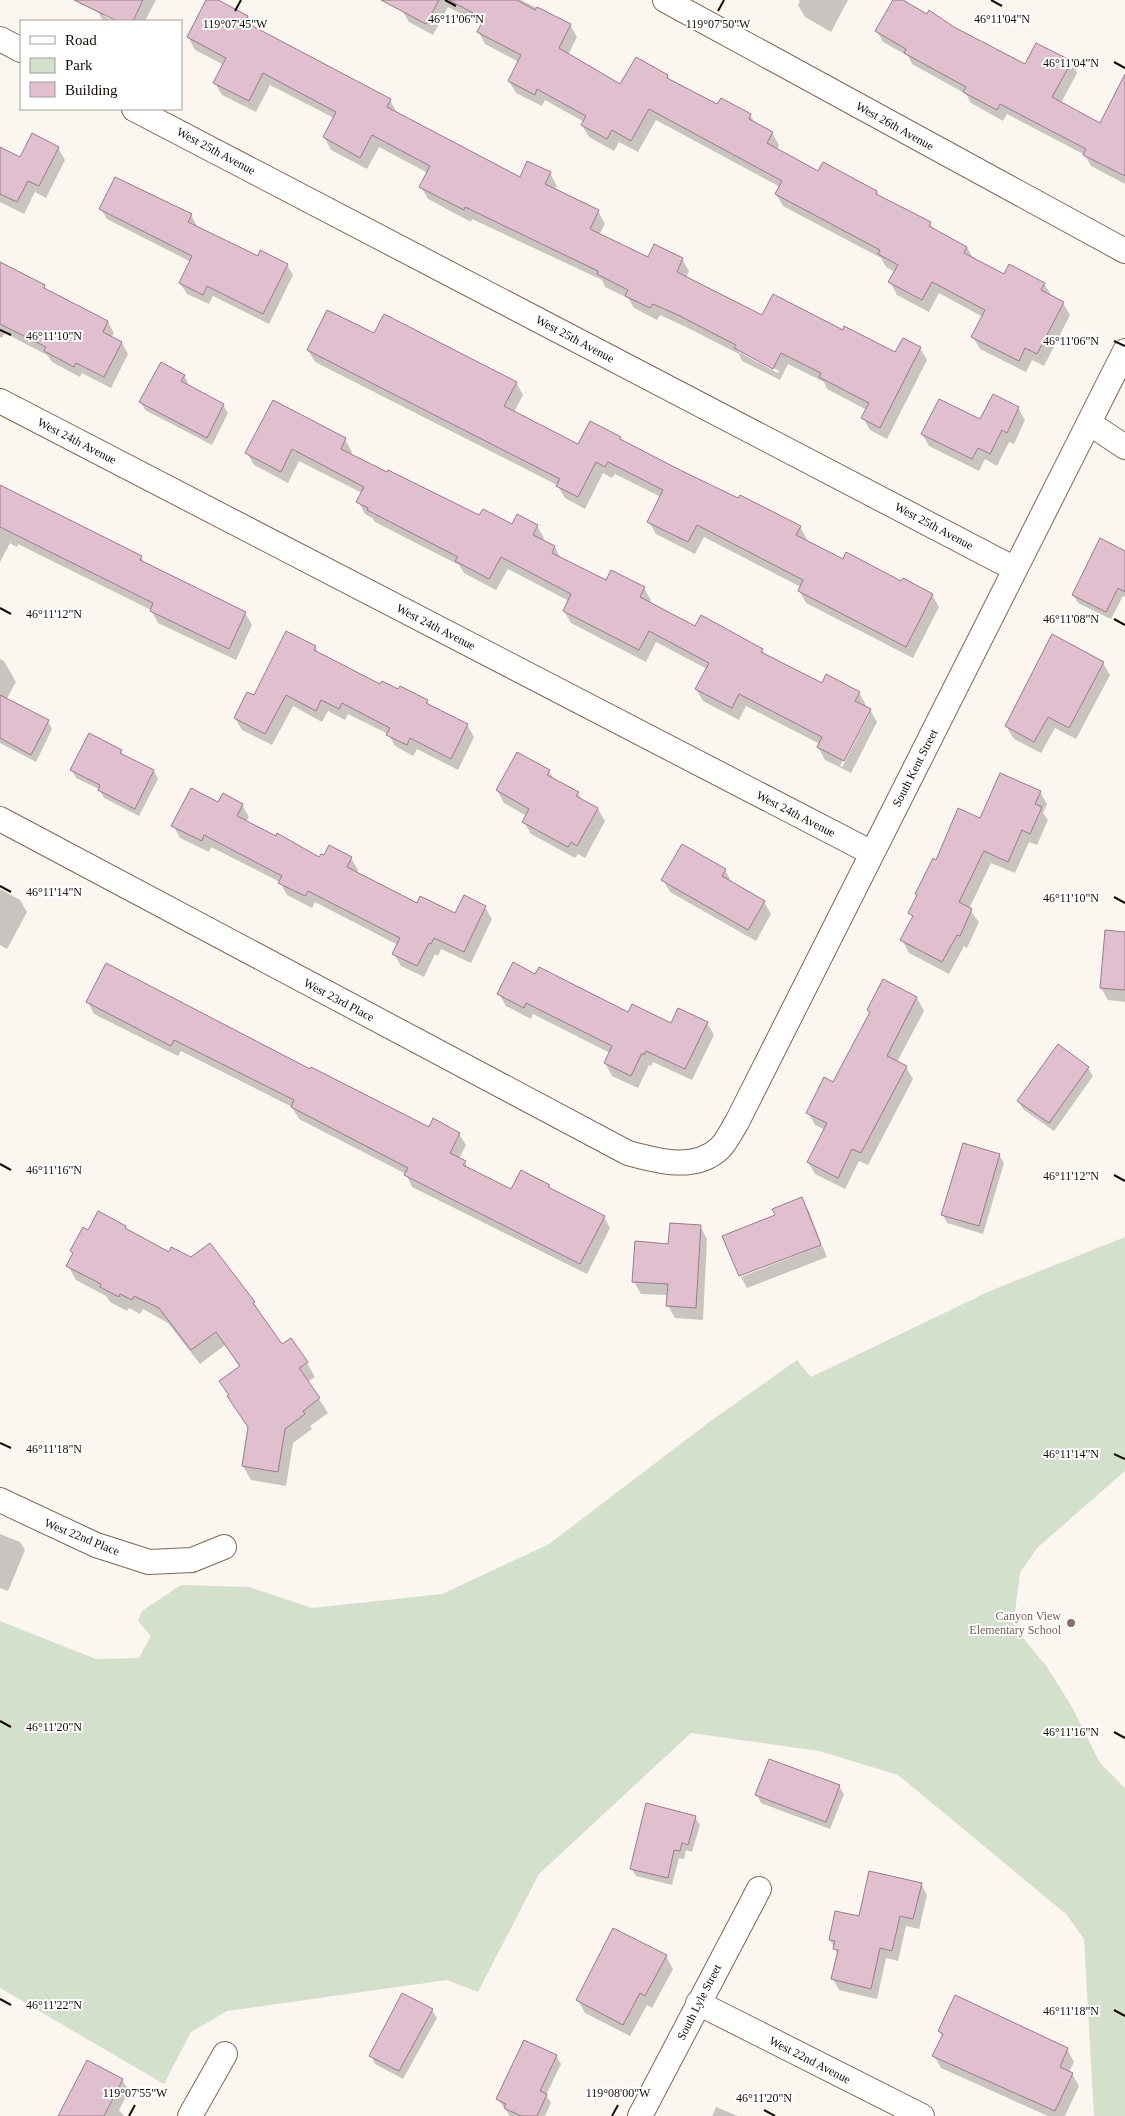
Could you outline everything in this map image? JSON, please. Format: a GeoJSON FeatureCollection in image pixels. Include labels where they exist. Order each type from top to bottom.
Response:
{"type":"FeatureCollection","features":[{"type":"Feature","properties":{"kind":"street","name":"West 26th Avenue"},"geometry":{"type":"LineString","coordinates":[[665,0],[1125,251]]}},
{"type":"Feature","properties":{"kind":"street"},"geometry":{"type":"LineString","coordinates":[[0,39],[20,49]]}},
{"type":"Feature","properties":{"kind":"street","name":"West 25th Avenue"},"geometry":{"type":"LineString","coordinates":[[136,110],[1015,569]]}},
{"type":"Feature","properties":{"kind":"street","name":"South Kent Street"},"geometry":{"type":"LineString","coordinates":[[684,1163],[706,1157],[720,1147],[737,1122],[1125,352]]}},
{"type":"Feature","properties":{"kind":"street","name":"West 24th Avenue"},"geometry":{"type":"LineString","coordinates":[[0,401],[872,853]]}},
{"type":"Feature","properties":{"kind":"street"},"geometry":{"type":"LineString","coordinates":[[1089,423],[1125,447]]}},
{"type":"Feature","properties":{"kind":"street","name":"West 23rd Place"},"geometry":{"type":"LineString","coordinates":[[0,819],[628,1153],[651,1159],[684,1163]]}},
{"type":"Feature","properties":{"kind":"street","name":"West 22nd Place"},"geometry":{"type":"LineString","coordinates":[[0,1500],[96,1545],[148,1562],[192,1560],[224,1547]]}},
{"type":"Feature","properties":{"kind":"street","name":"South Lyle Street"},"geometry":{"type":"LineString","coordinates":[[640,2116],[759,1889]]}},
{"type":"Feature","properties":{"kind":"street","name":"West 22nd Avenue"},"geometry":{"type":"LineString","coordinates":[[698,2004],[922,2116]]}},
{"type":"Feature","properties":{"kind":"street"},"geometry":{"type":"LineString","coordinates":[[190,2116],[225,2054]]}},
{"type":"Feature","properties":{"kind":"green space"},"geometry":{"type":"Polygon","coordinates":[[[1125,1237],[1125,1471],[1037,1548],[1020,1573],[1015,1612],[1019,1633],[1047,1667],[1072,1707],[1100,1763],[1125,1788],[1125,2116],[1094,2116],[1084,1939],[1066,1914],[898,1775],[819,1751],[691,1733],[539,1874],[478,1992],[447,1980],[227,2011],[191,2032],[164,2084],[0,1988],[0,1621],[96,1659],[139,1658],[151,1636],[138,1621],[142,1611],[181,1585],[249,1587],[312,1608],[442,1594],[549,1544],[708,1423],[797,1360],[811,1377],[990,1291],[1125,1237]]]}},
{"type":"Feature","properties":{"kind":"building"},"geometry":{"type":"Polygon","coordinates":[[[74,0],[143,0],[133,20],[115,20],[74,0]]]}},
{"type":"Feature","properties":{"kind":"building"},"geometry":{"type":"Polygon","coordinates":[[[206,0],[218,0],[248,16],[245,22],[391,99],[387,107],[520,177],[527,161],[551,172],[545,184],[599,210],[590,229],[648,257],[654,244],[683,258],[677,272],[762,315],[773,294],[843,330],[844,326],[895,352],[903,338],[921,347],[880,428],[861,418],[869,403],[819,377],[821,373],[781,353],[773,369],[734,348],[736,345],[678,315],[653,304],[650,308],[625,296],[628,290],[597,274],[598,271],[465,207],[464,210],[419,187],[430,166],[372,135],[360,158],[323,137],[336,112],[263,73],[249,101],[213,83],[226,58],[187,37],[206,0]]]}},
{"type":"Feature","properties":{"kind":"building"},"geometry":{"type":"Polygon","coordinates":[[[381,0],[439,0],[426,24],[381,0]]]}},
{"type":"Feature","properties":{"kind":"building"},"geometry":{"type":"Polygon","coordinates":[[[449,0],[517,0],[535,10],[537,7],[571,24],[559,48],[620,84],[636,57],[668,75],[667,78],[717,104],[721,98],[751,114],[749,119],[773,132],[767,143],[818,171],[823,162],[877,191],[876,194],[931,222],[929,226],[967,247],[964,253],[1004,274],[1009,264],[1045,283],[1041,290],[1064,302],[1037,354],[1025,348],[1019,361],[971,337],[985,310],[932,282],[922,300],[888,282],[898,265],[878,254],[880,250],[775,194],[782,181],[649,109],[631,141],[612,130],[607,139],[581,125],[586,116],[537,89],[535,95],[508,81],[521,55],[477,32],[484,19],[449,0]]]}},
{"type":"Feature","properties":{"kind":"building"},"geometry":{"type":"Polygon","coordinates":[[[893,0],[903,0],[927,14],[929,10],[954,27],[1025,64],[1036,43],[1072,61],[1052,97],[1100,123],[1125,74],[1125,176],[1083,155],[1086,149],[1000,104],[997,110],[963,92],[966,87],[904,53],[906,49],[875,31],[893,0]]]}},
{"type":"Feature","properties":{"kind":"building"},"geometry":{"type":"Polygon","coordinates":[[[32,133],[59,147],[39,186],[28,181],[17,202],[0,194],[0,147],[20,157],[32,133]]]}},
{"type":"Feature","properties":{"kind":"building"},"geometry":{"type":"Polygon","coordinates":[[[115,177],[192,214],[188,222],[258,256],[260,250],[288,264],[263,314],[207,286],[203,295],[179,283],[192,256],[99,209],[115,177]]]}},
{"type":"Feature","properties":{"kind":"building"},"geometry":{"type":"Polygon","coordinates":[[[0,262],[45,285],[44,288],[108,321],[103,332],[122,342],[104,377],[76,363],[74,367],[44,351],[46,347],[0,324],[0,262]]]}},
{"type":"Feature","properties":{"kind":"building"},"geometry":{"type":"Polygon","coordinates":[[[327,310],[374,333],[384,314],[517,382],[504,406],[578,444],[590,421],[680,470],[738,498],[740,495],[801,526],[796,535],[843,559],[846,552],[901,581],[903,578],[933,594],[906,647],[798,591],[803,580],[697,525],[688,542],[647,522],[663,490],[608,462],[605,467],[596,462],[578,497],[556,486],[560,479],[307,350],[327,310]]]}},
{"type":"Feature","properties":{"kind":"building"},"geometry":{"type":"Polygon","coordinates":[[[161,362],[185,375],[181,381],[224,404],[207,438],[139,402],[161,362]]]}},
{"type":"Feature","properties":{"kind":"building"},"geometry":{"type":"Polygon","coordinates":[[[993,394],[1019,407],[1007,433],[1002,430],[990,454],[978,448],[972,459],[921,434],[939,399],[980,419],[993,394]]]}},
{"type":"Feature","properties":{"kind":"building"},"geometry":{"type":"Polygon","coordinates":[[[273,400],[346,438],[341,449],[387,472],[388,470],[479,515],[483,509],[512,524],[517,514],[538,525],[533,535],[555,546],[552,553],[606,580],[611,570],[645,587],[640,597],[695,626],[701,615],[763,649],[761,652],[822,683],[826,674],[860,692],[855,701],[871,709],[844,761],[817,747],[822,737],[739,694],[732,708],[695,689],[709,663],[649,631],[639,650],[563,611],[571,594],[501,557],[489,579],[455,561],[458,557],[367,510],[368,508],[356,502],[364,487],[292,449],[281,472],[245,453],[273,400]]]}},
{"type":"Feature","properties":{"kind":"building"},"geometry":{"type":"Polygon","coordinates":[[[0,485],[142,556],[140,560],[246,612],[229,649],[150,611],[153,603],[0,527],[0,485]]]}},
{"type":"Feature","properties":{"kind":"building"},"geometry":{"type":"Polygon","coordinates":[[[1100,538],[1125,551],[1125,592],[1118,588],[1106,612],[1072,595],[1100,538]]]}},
{"type":"Feature","properties":{"kind":"building"},"geometry":{"type":"Polygon","coordinates":[[[286,631],[316,646],[314,650],[380,684],[382,681],[398,689],[400,686],[428,700],[426,703],[468,724],[451,759],[410,738],[407,745],[386,735],[390,728],[342,703],[339,709],[321,700],[316,711],[286,695],[265,734],[234,718],[247,692],[254,695],[286,631]]]}},
{"type":"Feature","properties":{"kind":"building"},"geometry":{"type":"Polygon","coordinates":[[[1052,634],[1104,662],[1069,728],[1048,717],[1034,742],[1005,726],[1052,634]]]}},
{"type":"Feature","properties":{"kind":"building"},"geometry":{"type":"Polygon","coordinates":[[[0,695],[49,720],[31,755],[0,738],[0,695]]]}},
{"type":"Feature","properties":{"kind":"building"},"geometry":{"type":"Polygon","coordinates":[[[89,733],[122,750],[120,753],[154,770],[135,809],[98,790],[100,785],[70,770],[89,733]]]}},
{"type":"Feature","properties":{"kind":"building"},"geometry":{"type":"Polygon","coordinates":[[[517,752],[550,770],[547,775],[579,792],[576,796],[598,808],[577,846],[571,842],[568,847],[522,822],[529,809],[496,790],[517,752]]]}},
{"type":"Feature","properties":{"kind":"building"},"geometry":{"type":"Polygon","coordinates":[[[1000,773],[1041,791],[1035,804],[1042,807],[1030,834],[1022,830],[1008,862],[984,851],[959,902],[972,909],[960,936],[957,935],[942,962],[900,940],[913,916],[908,913],[933,858],[936,860],[958,808],[980,818],[1000,773]]]}},
{"type":"Feature","properties":{"kind":"building"},"geometry":{"type":"Polygon","coordinates":[[[191,788],[218,802],[223,793],[243,804],[237,816],[276,836],[277,833],[319,857],[321,854],[324,855],[329,845],[352,857],[347,867],[417,903],[420,896],[455,913],[464,895],[486,906],[464,952],[434,938],[431,944],[429,943],[417,966],[392,954],[400,938],[308,891],[305,896],[278,883],[282,876],[204,835],[202,841],[171,826],[191,788]]]}},
{"type":"Feature","properties":{"kind":"building"},"geometry":{"type":"Polygon","coordinates":[[[682,844],[726,869],[722,876],[765,901],[748,930],[661,880],[682,844]]]}},
{"type":"Feature","properties":{"kind":"building"},"geometry":{"type":"Polygon","coordinates":[[[1105,930],[1125,932],[1125,990],[1100,988],[1105,930]]]}},
{"type":"Feature","properties":{"kind":"building"},"geometry":{"type":"Polygon","coordinates":[[[513,962],[535,974],[539,967],[628,1012],[632,1004],[671,1023],[678,1008],[708,1022],[685,1069],[646,1051],[644,1055],[642,1053],[631,1076],[604,1063],[612,1046],[526,1003],[524,1008],[497,994],[513,962]]]}},
{"type":"Feature","properties":{"kind":"building"},"geometry":{"type":"Polygon","coordinates":[[[106,963],[310,1069],[311,1067],[429,1127],[433,1118],[460,1133],[450,1153],[466,1161],[463,1165],[511,1189],[521,1170],[550,1185],[548,1187],[605,1216],[580,1264],[404,1175],[408,1168],[291,1107],[294,1100],[174,1040],[171,1046],[86,1002],[106,963]]]}},
{"type":"Feature","properties":{"kind":"building"},"geometry":{"type":"Polygon","coordinates":[[[883,979],[917,997],[887,1056],[907,1066],[861,1153],[852,1149],[838,1178],[807,1162],[827,1123],[806,1113],[824,1077],[833,1082],[870,1012],[867,1010],[883,979]]]}},
{"type":"Feature","properties":{"kind":"building"},"geometry":{"type":"Polygon","coordinates":[[[1058,1044],[1089,1067],[1049,1123],[1017,1101],[1058,1044]]]}},
{"type":"Feature","properties":{"kind":"building"},"geometry":{"type":"Polygon","coordinates":[[[963,1143],[1000,1154],[979,1226],[941,1215],[963,1143]]]}},
{"type":"Feature","properties":{"kind":"building"},"geometry":{"type":"Polygon","coordinates":[[[802,1197],[821,1245],[739,1276],[722,1236],[775,1215],[772,1209],[802,1197]]]}},
{"type":"Feature","properties":{"kind":"building"},"geometry":{"type":"Polygon","coordinates":[[[98,1211],[169,1252],[171,1247],[191,1257],[210,1243],[255,1302],[253,1303],[282,1344],[291,1338],[308,1362],[299,1368],[320,1398],[303,1411],[305,1414],[285,1429],[278,1472],[242,1466],[248,1427],[219,1381],[240,1366],[216,1332],[191,1350],[159,1308],[134,1296],[132,1300],[120,1294],[119,1297],[100,1287],[101,1284],[66,1266],[73,1253],[70,1251],[83,1227],[88,1230],[98,1211]]]}},
{"type":"Feature","properties":{"kind":"building"},"geometry":{"type":"Polygon","coordinates":[[[670,1223],[701,1225],[696,1308],[666,1306],[668,1284],[632,1282],[635,1241],[668,1244],[670,1223]]]}},
{"type":"Feature","properties":{"kind":"building"},"geometry":{"type":"Polygon","coordinates":[[[769,1759],[840,1785],[826,1822],[755,1795],[769,1759]]]}},
{"type":"Feature","properties":{"kind":"building"},"geometry":{"type":"Polygon","coordinates":[[[646,1803],[696,1816],[688,1845],[682,1843],[680,1851],[674,1850],[668,1878],[630,1869],[646,1803]]]}},
{"type":"Feature","properties":{"kind":"building"},"geometry":{"type":"Polygon","coordinates":[[[869,1871],[922,1883],[913,1919],[900,1916],[892,1951],[880,1948],[871,1989],[831,1979],[838,1950],[833,1949],[835,1941],[829,1940],[835,1911],[859,1916],[869,1871]]]}},
{"type":"Feature","properties":{"kind":"building"},"geometry":{"type":"Polygon","coordinates":[[[613,1928],[667,1955],[645,1996],[640,1993],[623,2025],[576,2000],[613,1928]]]}},
{"type":"Feature","properties":{"kind":"building"},"geometry":{"type":"Polygon","coordinates":[[[402,1993],[433,2009],[399,2071],[369,2056],[402,1993]]]}},
{"type":"Feature","properties":{"kind":"building"},"geometry":{"type":"Polygon","coordinates":[[[955,1995],[1068,2048],[1060,2067],[1073,2073],[1055,2111],[932,2056],[943,2034],[938,2031],[955,1995]]]}},
{"type":"Feature","properties":{"kind":"building"},"geometry":{"type":"Polygon","coordinates":[[[524,2040],[557,2055],[540,2091],[547,2094],[537,2116],[521,2116],[504,2108],[506,2104],[496,2099],[524,2040]]]}},
{"type":"Feature","properties":{"kind":"building"},"geometry":{"type":"Polygon","coordinates":[[[87,2060],[123,2079],[104,2116],[58,2116],[87,2060]]]}},
{"type":"Feature","properties":{"kind":"place","name":"Canyon View Elementary School"},"geometry":{"type":"Point","coordinates":[1071,1623]}}]}
